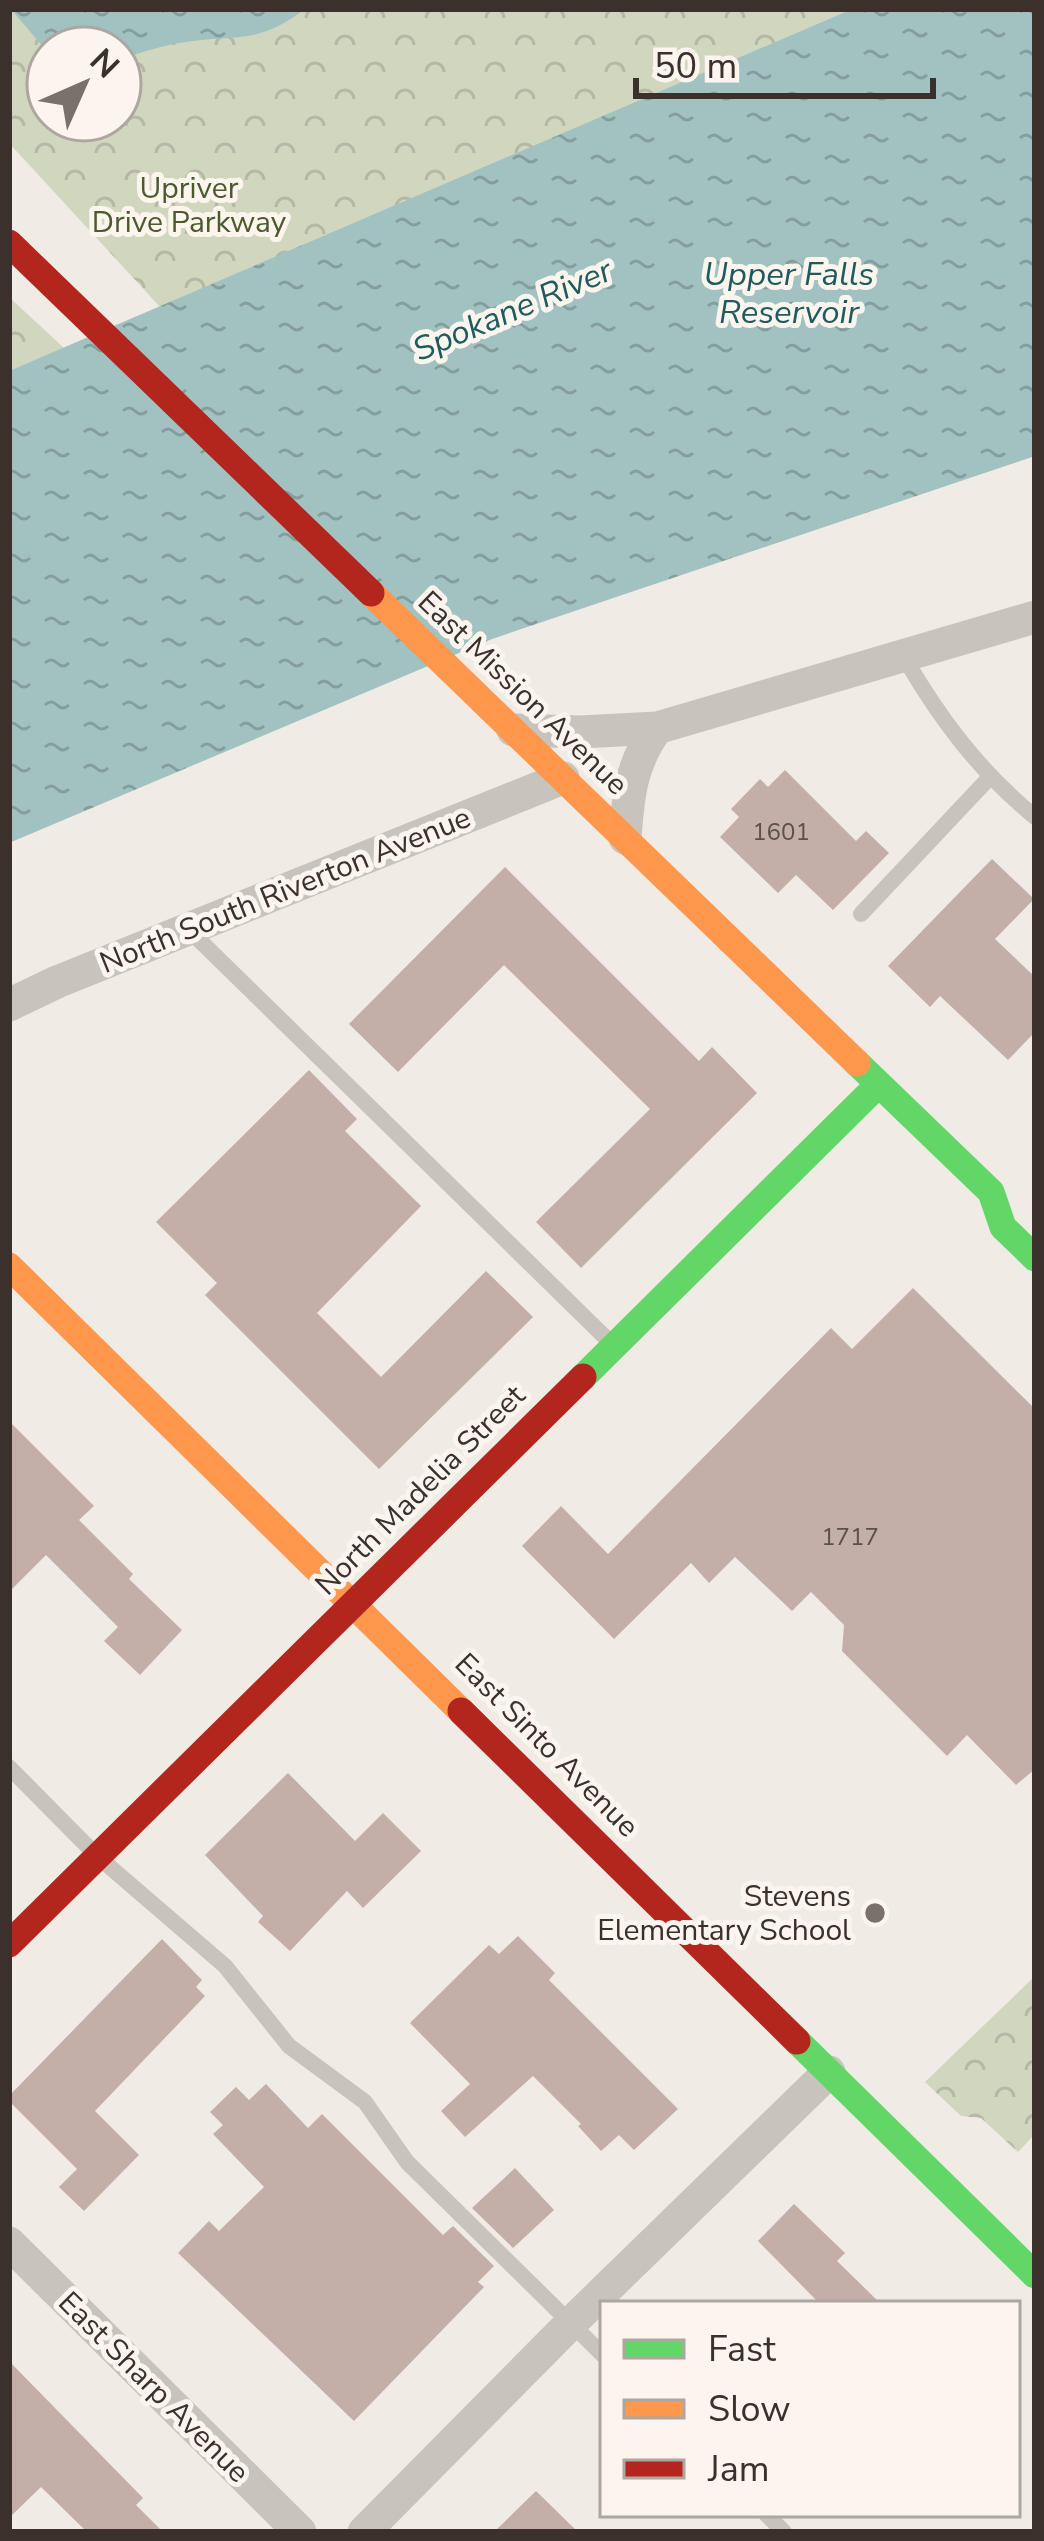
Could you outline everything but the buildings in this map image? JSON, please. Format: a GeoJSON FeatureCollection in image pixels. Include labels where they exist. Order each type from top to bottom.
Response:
{"type":"FeatureCollection","features":[{"type":"Feature","properties":{"kind":"street","name":"East Mission Avenue"},"geometry":{"type":"LineString","coordinates":[[11,244],[991,1192],[1003,1227],[1035,1258]]}},
{"type":"Feature","properties":{"kind":"street"},"geometry":{"type":"LineString","coordinates":[[508,725],[580,733],[658,728],[1035,617]]}},
{"type":"Feature","properties":{"kind":"street"},"geometry":{"type":"LineString","coordinates":[[625,838],[630,779],[644,746],[658,728]]}},
{"type":"Feature","properties":{"kind":"street","name":"North South Riverton Avenue"},"geometry":{"type":"LineString","coordinates":[[9,1005],[562,778]]}},
{"type":"Feature","properties":{"kind":"street","name":"North Madelia Street"},"geometry":{"type":"LineString","coordinates":[[9,1944],[879,1084]]}},
{"type":"Feature","properties":{"kind":"street","name":"East Mission Avenue"},"geometry":{"type":"LineString","coordinates":[[991,1192],[1028,1202]]}},
{"type":"Feature","properties":{"kind":"street","name":"East Sinto Avenue"},"geometry":{"type":"LineString","coordinates":[[9,1266],[1035,2275]]}},
{"type":"Feature","properties":{"kind":"street"},"geometry":{"type":"LineString","coordinates":[[364,2532],[830,2072]]}},
{"type":"Feature","properties":{"kind":"street","name":"East Sharp Avenue"},"geometry":{"type":"LineString","coordinates":[[9,2242],[300,2532]]}},
{"type":"Feature","properties":{"kind":"lane"},"geometry":{"type":"LineString","coordinates":[[904,657],[938,715],[989,777],[1035,817]]}},
{"type":"Feature","properties":{"kind":"lane"},"geometry":{"type":"LineString","coordinates":[[861,914],[989,777]]}},
{"type":"Feature","properties":{"kind":"lane"},"geometry":{"type":"LineString","coordinates":[[188,929],[612,1345]]}},
{"type":"Feature","properties":{"kind":"lane"},"geometry":{"type":"LineString","coordinates":[[9,1767],[96,1856],[225,1966],[289,2046],[365,2102],[407,2162],[600,2353]]}},
{"type":"Feature","properties":{"kind":"green space","name":"Upriver Drive Parkway"},"geometry":{"type":"Polygon","coordinates":[[[9,9],[852,9],[161,308],[9,143],[9,9]]]}},
{"type":"Feature","properties":{"kind":"green space"},"geometry":{"type":"Polygon","coordinates":[[[9,297],[64,348],[9,371],[9,297]]]}},
{"type":"Feature","properties":{"kind":"green space"},"geometry":{"type":"Polygon","coordinates":[[[1035,1976],[1035,2134],[1018,2152],[981,2118],[961,2116],[925,2082],[1035,1976]]]}},
{"type":"Feature","properties":{"kind":"water"},"geometry":{"type":"Polygon","coordinates":[[[11,9],[305,9],[260,33],[144,52],[144,24],[24,24],[11,9]]]}},
{"type":"Feature","properties":{"kind":"water","name":"Upper Falls Reservoir"},"geometry":{"type":"Polygon","coordinates":[[[852,9],[1035,9],[1035,456],[492,639],[9,843],[9,371],[852,9]]]}},
{"type":"Feature","properties":{"kind":"traffic: fast"},"geometry":{"type":"LineString","coordinates":[[857,1063],[991,1192],[1003,1227],[1035,1258]]}},
{"type":"Feature","properties":{"kind":"traffic: fast"},"geometry":{"type":"LineString","coordinates":[[583,1377],[879,1084]]}},
{"type":"Feature","properties":{"kind":"traffic: fast"},"geometry":{"type":"LineString","coordinates":[[797,2041],[1035,2275]]}},
{"type":"Feature","properties":{"kind":"traffic: slow"},"geometry":{"type":"LineString","coordinates":[[371,593],[857,1063]]}},
{"type":"Feature","properties":{"kind":"traffic: slow"},"geometry":{"type":"LineString","coordinates":[[9,1266],[461,1711]]}},
{"type":"Feature","properties":{"kind":"traffic: jam"},"geometry":{"type":"LineString","coordinates":[[9,243],[371,593]]}},
{"type":"Feature","properties":{"kind":"traffic: jam"},"geometry":{"type":"LineString","coordinates":[[9,1944],[583,1377]]}},
{"type":"Feature","properties":{"kind":"traffic: jam"},"geometry":{"type":"LineString","coordinates":[[461,1711],[797,2041]]}},
{"type":"Feature","properties":{"kind":"place","name":"Stevens Elementary School"},"geometry":{"type":"Point","coordinates":[875,1913]}},
{"type":"Feature","properties":{"kind":"water label","name":"Spokane River"},"geometry":{"type":"Point","coordinates":[512,309]}}]}
